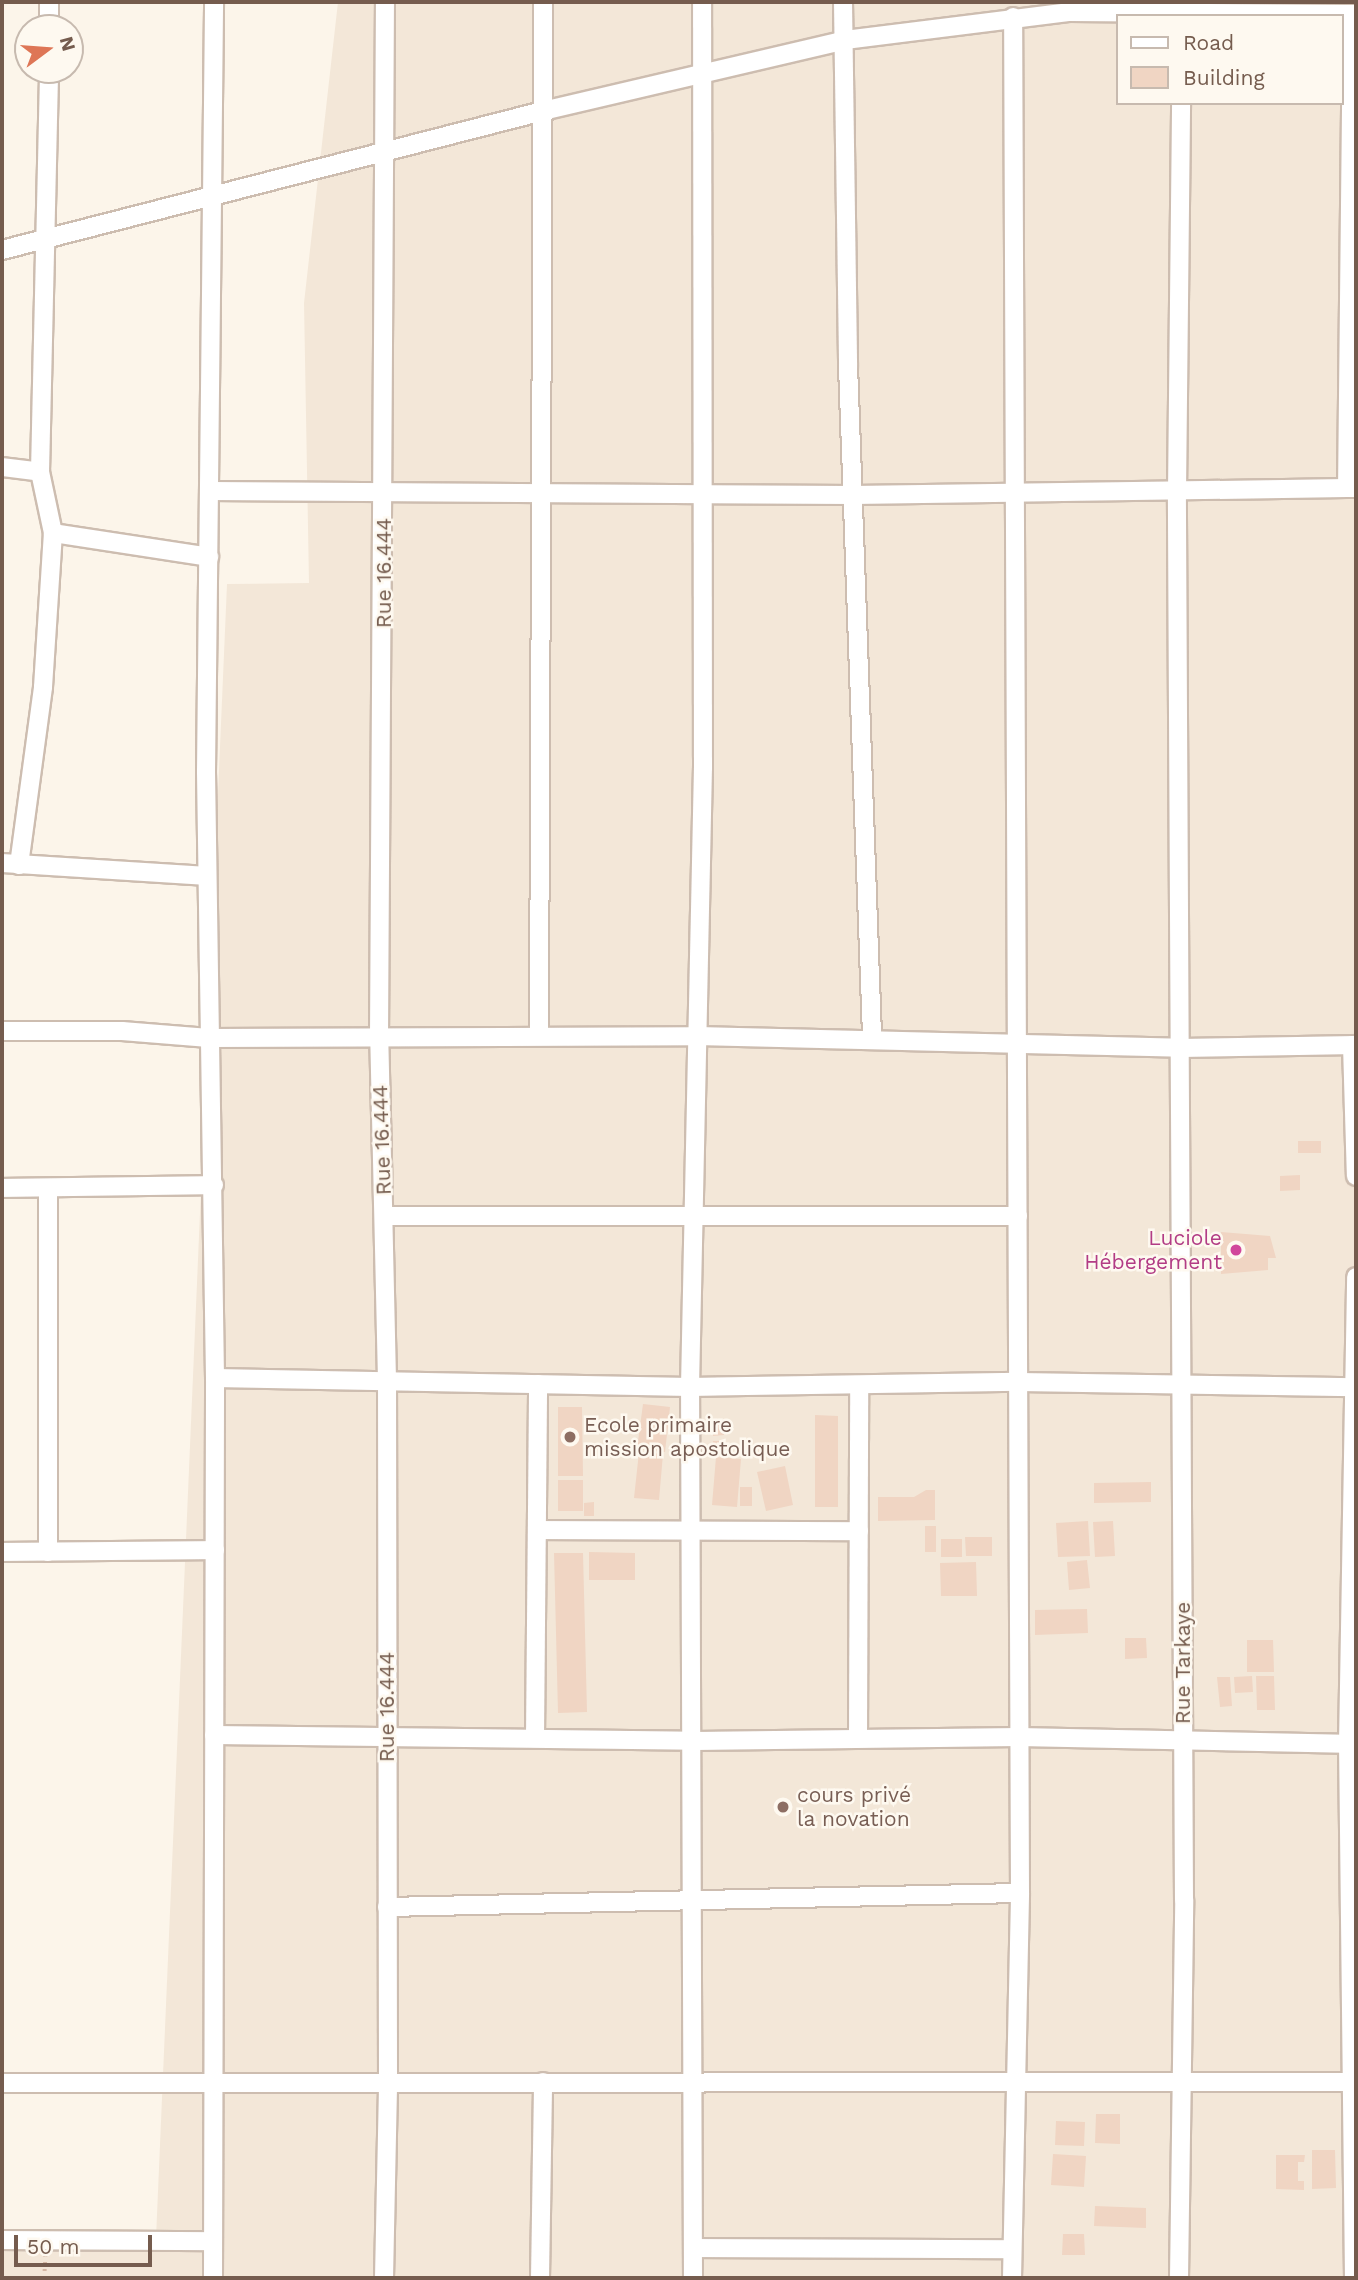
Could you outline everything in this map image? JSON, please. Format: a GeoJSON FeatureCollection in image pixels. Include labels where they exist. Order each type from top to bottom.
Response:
{"type":"FeatureCollection","features":[{"type":"Feature","properties":{"kind":"street"},"geometry":{"type":"LineString","coordinates":[[213,2278],[215,1378],[207,876],[210,198],[214,2]]}},
{"type":"Feature","properties":{"kind":"street","name":"Rue 16.444"},"geometry":{"type":"LineString","coordinates":[[384,2278],[388,2082],[387,1380],[379,1038],[385,2]]}},
{"type":"Feature","properties":{"kind":"street"},"geometry":{"type":"LineString","coordinates":[[539,1036],[543,2]]}},
{"type":"Feature","properties":{"kind":"street"},"geometry":{"type":"LineString","coordinates":[[693,2278],[694,1741],[690,1387],[703,494],[702,2]]}},
{"type":"Feature","properties":{"kind":"street"},"geometry":{"type":"LineString","coordinates":[[843,2],[853,495],[872,1037]]}},
{"type":"Feature","properties":{"kind":"street"},"geometry":{"type":"LineString","coordinates":[[2,250],[542,111],[845,40],[1013,17],[1182,9],[1354,14],[1352,488],[1177,493],[853,495],[209,491]]}},
{"type":"Feature","properties":{"kind":"street"},"geometry":{"type":"LineString","coordinates":[[1012,2278],[1010,2249],[1020,1894],[1013,17]]}},
{"type":"Feature","properties":{"kind":"street"},"geometry":{"type":"LineString","coordinates":[[49,84],[48,238],[40,471],[53,533],[43,687],[10,864],[207,876]]}},
{"type":"Feature","properties":{"kind":"street","name":"Rue Tarkaye"},"geometry":{"type":"LineString","coordinates":[[1179,2278],[1184,1741],[1177,493],[1181,105]]}},
{"type":"Feature","properties":{"kind":"street"},"geometry":{"type":"LineString","coordinates":[[2,467],[40,471]]}},
{"type":"Feature","properties":{"kind":"street"},"geometry":{"type":"LineString","coordinates":[[53,533],[209,557]]}},
{"type":"Feature","properties":{"kind":"street"},"geometry":{"type":"LineString","coordinates":[[2,1031],[122,1031],[209,1038],[697,1035],[872,1037],[1181,1048],[1354,1045],[1356,1176]]}},
{"type":"Feature","properties":{"kind":"street"},"geometry":{"type":"LineString","coordinates":[[2,1188],[214,1185]]}},
{"type":"Feature","properties":{"kind":"street"},"geometry":{"type":"LineString","coordinates":[[48,1188],[48,1552]]}},
{"type":"Feature","properties":{"kind":"street"},"geometry":{"type":"LineString","coordinates":[[384,1216],[1018,1216]]}},
{"type":"Feature","properties":{"kind":"street"},"geometry":{"type":"LineString","coordinates":[[1354,2278],[1352,1744],[1356,1277]]}},
{"type":"Feature","properties":{"kind":"street"},"geometry":{"type":"LineString","coordinates":[[215,1378],[690,1387],[1018,1382],[1355,1387]]}},
{"type":"Feature","properties":{"kind":"street"},"geometry":{"type":"LineString","coordinates":[[535,1738],[538,1384]]}},
{"type":"Feature","properties":{"kind":"street"},"geometry":{"type":"LineString","coordinates":[[858,1737],[859,1385]]}},
{"type":"Feature","properties":{"kind":"street"},"geometry":{"type":"LineString","coordinates":[[537,1530],[859,1531]]}},
{"type":"Feature","properties":{"kind":"street"},"geometry":{"type":"LineString","coordinates":[[2,1552],[215,1550]]}},
{"type":"Feature","properties":{"kind":"street"},"geometry":{"type":"LineString","coordinates":[[214,1735],[387,1735],[694,1741],[1019,1737],[1352,1744]]}},
{"type":"Feature","properties":{"kind":"street"},"geometry":{"type":"LineString","coordinates":[[387,1907],[1020,1894]]}},
{"type":"Feature","properties":{"kind":"street"},"geometry":{"type":"LineString","coordinates":[[540,2278],[543,2082]]}},
{"type":"Feature","properties":{"kind":"street"},"geometry":{"type":"LineString","coordinates":[[2,2083],[1353,2082]]}},
{"type":"Feature","properties":{"kind":"street"},"geometry":{"type":"LineString","coordinates":[[2,2240],[212,2241]]}},
{"type":"Feature","properties":{"kind":"street"},"geometry":{"type":"LineString","coordinates":[[694,2248],[1010,2249]]}},
{"type":"Feature","properties":{"kind":"shaded area"},"geometry":{"type":"Polygon","coordinates":[[[338,2],[1356,2],[1356,2278],[2,2278],[2,2235],[156,2238],[227,584],[309,583],[304,303],[338,2]]]}},
{"type":"Feature","properties":{"kind":"building"},"geometry":{"type":"Polygon","coordinates":[[[1298,1141],[1321,1141],[1321,1153],[1298,1153],[1298,1141]]]}},
{"type":"Feature","properties":{"kind":"building"},"geometry":{"type":"Polygon","coordinates":[[[1300,1175],[1300,1190],[1280,1191],[1280,1176],[1300,1175]]]}},
{"type":"Feature","properties":{"kind":"building"},"geometry":{"type":"Polygon","coordinates":[[[1221,1232],[1270,1236],[1276,1258],[1268,1258],[1268,1270],[1221,1274],[1221,1232]]]}},
{"type":"Feature","properties":{"kind":"building"},"geometry":{"type":"Polygon","coordinates":[[[643,1404],[670,1407],[665,1452],[637,1449],[643,1404]]]}},
{"type":"Feature","properties":{"kind":"building"},"geometry":{"type":"Polygon","coordinates":[[[558,1407],[582,1407],[583,1476],[558,1476],[558,1407]]]}},
{"type":"Feature","properties":{"kind":"building"},"geometry":{"type":"Polygon","coordinates":[[[815,1415],[838,1416],[838,1507],[815,1507],[815,1415]]]}},
{"type":"Feature","properties":{"kind":"building"},"geometry":{"type":"Polygon","coordinates":[[[713,1423],[724,1423],[724,1435],[713,1436],[713,1423]]]}},
{"type":"Feature","properties":{"kind":"building"},"geometry":{"type":"Polygon","coordinates":[[[713,1441],[724,1441],[723,1453],[712,1453],[713,1441]]]}},
{"type":"Feature","properties":{"kind":"building"},"geometry":{"type":"Polygon","coordinates":[[[639,1452],[663,1454],[659,1500],[634,1498],[639,1452]]]}},
{"type":"Feature","properties":{"kind":"building"},"geometry":{"type":"Polygon","coordinates":[[[716,1457],[741,1459],[737,1507],[712,1505],[716,1457]]]}},
{"type":"Feature","properties":{"kind":"building"},"geometry":{"type":"Polygon","coordinates":[[[785,1466],[793,1505],[766,1511],[757,1472],[785,1466]]]}},
{"type":"Feature","properties":{"kind":"building"},"geometry":{"type":"Polygon","coordinates":[[[558,1480],[583,1480],[583,1511],[558,1511],[558,1480]]]}},
{"type":"Feature","properties":{"kind":"building"},"geometry":{"type":"Polygon","coordinates":[[[1151,1482],[1151,1502],[1094,1503],[1094,1483],[1151,1482]]]}},
{"type":"Feature","properties":{"kind":"building"},"geometry":{"type":"Polygon","coordinates":[[[740,1487],[752,1487],[752,1506],[740,1506],[740,1487]]]}},
{"type":"Feature","properties":{"kind":"building"},"geometry":{"type":"Polygon","coordinates":[[[926,1490],[935,1490],[935,1520],[878,1521],[878,1497],[914,1497],[926,1490]]]}},
{"type":"Feature","properties":{"kind":"building"},"geometry":{"type":"Polygon","coordinates":[[[594,1502],[594,1516],[584,1516],[584,1503],[594,1502]]]}},
{"type":"Feature","properties":{"kind":"building"},"geometry":{"type":"Polygon","coordinates":[[[1088,1521],[1090,1556],[1058,1557],[1056,1523],[1088,1521]]]}},
{"type":"Feature","properties":{"kind":"building"},"geometry":{"type":"Polygon","coordinates":[[[1113,1521],[1115,1556],[1095,1557],[1093,1522],[1113,1521]]]}},
{"type":"Feature","properties":{"kind":"building"},"geometry":{"type":"Polygon","coordinates":[[[925,1526],[936,1526],[936,1552],[925,1552],[925,1526]]]}},
{"type":"Feature","properties":{"kind":"building"},"geometry":{"type":"Polygon","coordinates":[[[965,1537],[992,1537],[992,1556],[966,1556],[965,1537]]]}},
{"type":"Feature","properties":{"kind":"building"},"geometry":{"type":"Polygon","coordinates":[[[941,1539],[962,1539],[962,1557],[941,1557],[941,1539]]]}},
{"type":"Feature","properties":{"kind":"building"},"geometry":{"type":"Polygon","coordinates":[[[589,1552],[635,1553],[635,1580],[589,1580],[589,1552]]]}},
{"type":"Feature","properties":{"kind":"building"},"geometry":{"type":"Polygon","coordinates":[[[554,1553],[583,1553],[587,1712],[558,1713],[554,1553]]]}},
{"type":"Feature","properties":{"kind":"building"},"geometry":{"type":"Polygon","coordinates":[[[1087,1560],[1090,1588],[1069,1590],[1067,1562],[1087,1560]]]}},
{"type":"Feature","properties":{"kind":"building"},"geometry":{"type":"Polygon","coordinates":[[[976,1562],[977,1596],[941,1596],[940,1563],[976,1562]]]}},
{"type":"Feature","properties":{"kind":"building"},"geometry":{"type":"Polygon","coordinates":[[[1087,1609],[1088,1633],[1035,1635],[1035,1610],[1087,1609]]]}},
{"type":"Feature","properties":{"kind":"building"},"geometry":{"type":"Polygon","coordinates":[[[1125,1638],[1146,1638],[1147,1658],[1125,1659],[1125,1638]]]}},
{"type":"Feature","properties":{"kind":"building"},"geometry":{"type":"Polygon","coordinates":[[[1247,1640],[1273,1640],[1274,1672],[1247,1672],[1247,1640]]]}},
{"type":"Feature","properties":{"kind":"building"},"geometry":{"type":"Polygon","coordinates":[[[1252,1676],[1253,1692],[1235,1693],[1234,1677],[1252,1676]]]}},
{"type":"Feature","properties":{"kind":"building"},"geometry":{"type":"Polygon","coordinates":[[[1256,1676],[1274,1676],[1275,1710],[1257,1710],[1256,1676]]]}},
{"type":"Feature","properties":{"kind":"building"},"geometry":{"type":"Polygon","coordinates":[[[1217,1677],[1230,1677],[1232,1706],[1220,1707],[1217,1677]]]}},
{"type":"Feature","properties":{"kind":"building"},"geometry":{"type":"Polygon","coordinates":[[[1096,2114],[1120,2114],[1120,2144],[1095,2143],[1096,2114]]]}},
{"type":"Feature","properties":{"kind":"building"},"geometry":{"type":"Polygon","coordinates":[[[1056,2121],[1085,2122],[1084,2146],[1055,2145],[1056,2121]]]}},
{"type":"Feature","properties":{"kind":"building"},"geometry":{"type":"Polygon","coordinates":[[[1312,2150],[1335,2150],[1336,2188],[1312,2189],[1312,2150]]]}},
{"type":"Feature","properties":{"kind":"building"},"geometry":{"type":"Polygon","coordinates":[[[1053,2154],[1086,2156],[1084,2187],[1051,2185],[1053,2154]]]}},
{"type":"Feature","properties":{"kind":"building"},"geometry":{"type":"Polygon","coordinates":[[[1276,2155],[1305,2155],[1304,2162],[1298,2162],[1298,2181],[1304,2181],[1304,2190],[1276,2189],[1276,2155]]]}},
{"type":"Feature","properties":{"kind":"building"},"geometry":{"type":"Polygon","coordinates":[[[1095,2206],[1146,2208],[1146,2228],[1094,2226],[1095,2206]]]}},
{"type":"Feature","properties":{"kind":"building"},"geometry":{"type":"Polygon","coordinates":[[[1063,2234],[1084,2234],[1085,2255],[1062,2255],[1063,2234]]]}},
{"type":"Feature","properties":{"kind":"place","name":"Luciole Hébergement"},"geometry":{"type":"Point","coordinates":[1236,1250]}},
{"type":"Feature","properties":{"kind":"place","name":"Ecole primaire mission apostolique"},"geometry":{"type":"Point","coordinates":[570,1437]}},
{"type":"Feature","properties":{"kind":"place","name":"cours privé la novation"},"geometry":{"type":"Point","coordinates":[783,1807]}}]}
